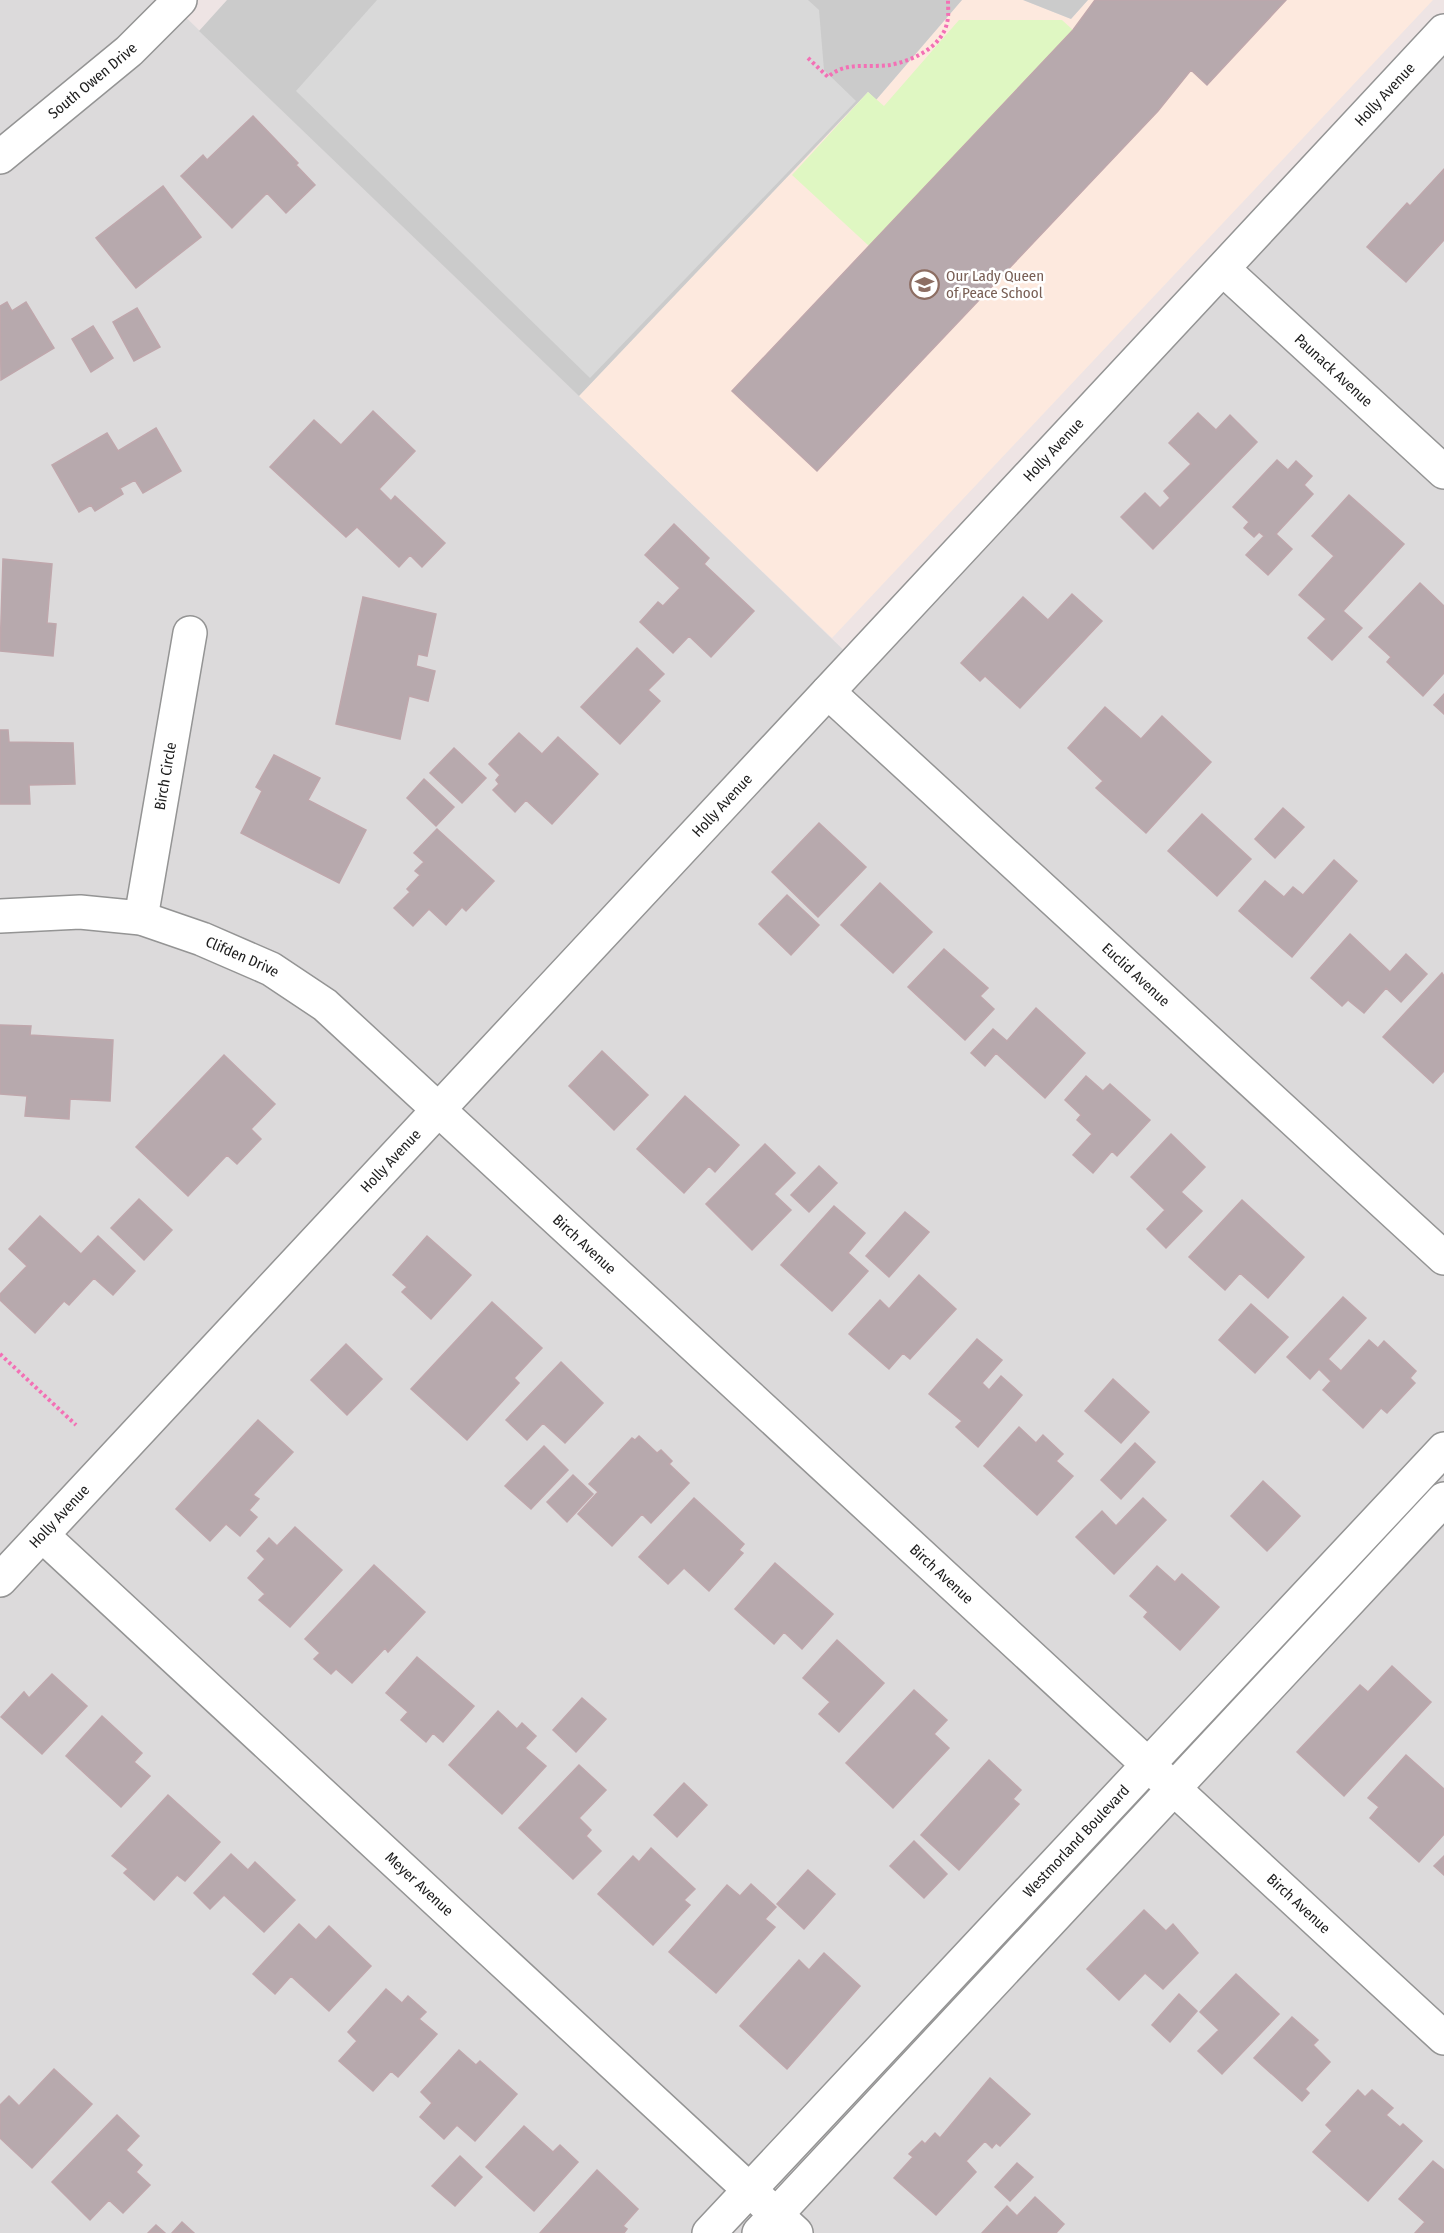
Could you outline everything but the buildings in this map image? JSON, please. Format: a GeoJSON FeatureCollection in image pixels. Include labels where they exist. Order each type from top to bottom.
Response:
{"type":"FeatureCollection","features":[{"type":"Feature","properties":{"kind":"street","name":"South Owen Drive"},"geometry":{"type":"LineString","coordinates":[[0,158],[129,51],[180,0]]}},
{"type":"Feature","properties":{"kind":"street","name":"Holly Avenue"},"geometry":{"type":"LineString","coordinates":[[0,1580],[1444,31]]}},
{"type":"Feature","properties":{"kind":"street","name":"Paunack Avenue"},"geometry":{"type":"LineString","coordinates":[[1222,269],[1444,472]]}},
{"type":"Feature","properties":{"kind":"street","name":"Birch Circle"},"geometry":{"type":"LineString","coordinates":[[141,918],[190,633]]}},
{"type":"Feature","properties":{"kind":"street","name":"Euclid Avenue"},"geometry":{"type":"LineString","coordinates":[[828,692],[1444,1258]]}},
{"type":"Feature","properties":{"kind":"street","name":"Clifden Drive"},"geometry":{"type":"LineString","coordinates":[[0,916],[80,912],[141,918],[202,939],[271,969],[325,1005],[440,1108]]}},
{"type":"Feature","properties":{"kind":"street","name":"Birch Avenue"},"geometry":{"type":"LineString","coordinates":[[440,1108],[1444,2038]]}},
{"type":"Feature","properties":{"kind":"street","name":"Westmorland Boulevard"},"geometry":{"type":"LineString","coordinates":[[709,2233],[1444,1449]]}},
{"type":"Feature","properties":{"kind":"street"},"geometry":{"type":"LineString","coordinates":[[777,2227],[1174,1788],[1444,1498]]}},
{"type":"Feature","properties":{"kind":"street","name":"Meyer Avenue"},"geometry":{"type":"LineString","coordinates":[[42,1536],[750,2190],[777,2227]]}},
{"type":"Feature","properties":{"kind":"path"},"geometry":{"type":"LineString","coordinates":[[808,58],[828,77],[834,71],[846,67],[891,65],[923,54],[936,42],[947,25],[948,0]]}},
{"type":"Feature","properties":{"kind":"path"},"geometry":{"type":"LineString","coordinates":[[0,1354],[75,1425]]}},
{"type":"Feature","properties":{"kind":"shaded area"},"geometry":{"type":"Polygon","coordinates":[[[0,0],[180,0],[174,6],[856,662],[1444,31],[1444,2233],[0,2233],[0,0]]]}},
{"type":"Feature","properties":{"kind":"shaded area"},"geometry":{"type":"Polygon","coordinates":[[[227,0],[962,0],[876,100],[868,92],[579,396],[199,31],[227,0]]]}},
{"type":"Feature","properties":{"kind":"shaded area"},"geometry":{"type":"Polygon","coordinates":[[[377,0],[808,0],[819,10],[824,70],[856,101],[590,378],[296,91],[377,0]]]}},
{"type":"Feature","properties":{"kind":"shaded area","name":"Our Lady Queen of Peace School"},"geometry":{"type":"Polygon","coordinates":[[[962,0],[1023,0],[1071,19],[1088,0],[1433,0],[832,638],[579,396],[868,92],[877,99],[962,0]]]}},
{"type":"Feature","properties":{"kind":"shaded area"},"geometry":{"type":"Polygon","coordinates":[[[1023,0],[1088,0],[1071,19],[1023,0]]]}},
{"type":"Feature","properties":{"kind":"green space"},"geometry":{"type":"Polygon","coordinates":[[[959,20],[1062,20],[1073,30],[869,246],[792,175],[868,92],[884,106],[959,20]]]}},
{"type":"Feature","properties":{"kind":"place","name":"Our Lady Queen of Peace School"},"geometry":{"type":"Point","coordinates":[925,285]}}]}
